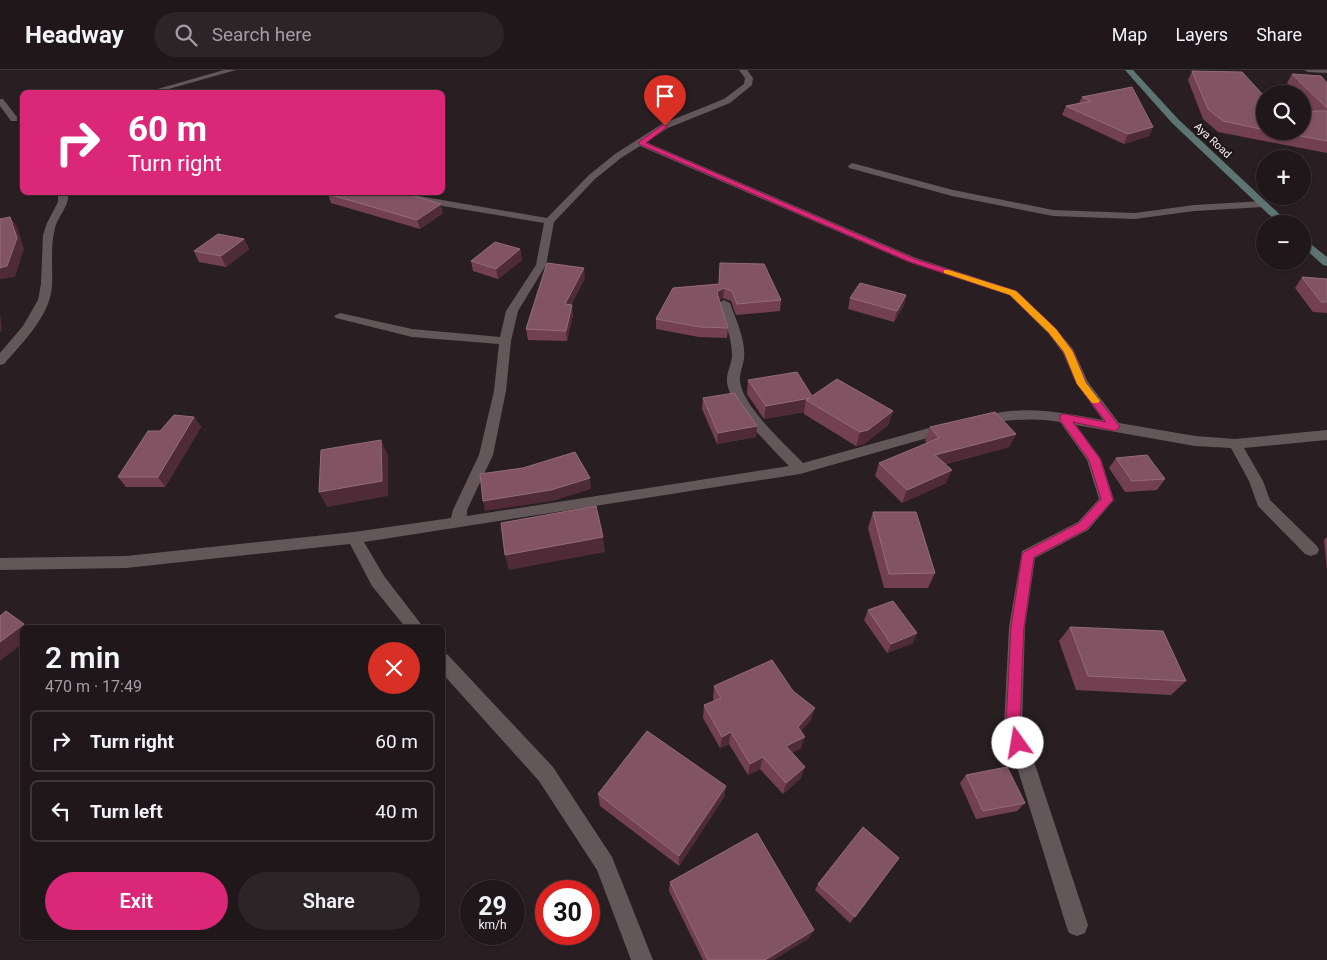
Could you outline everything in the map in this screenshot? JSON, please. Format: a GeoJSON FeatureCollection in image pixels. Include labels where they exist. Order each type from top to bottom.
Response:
{"type":"FeatureCollection","features":[{"type":"Feature","properties":{"kind":"street"},"geometry":{"type":"LineString","coordinates":[[158,90],[232,70]]}},
{"type":"Feature","properties":{"kind":"street"},"geometry":{"type":"LineString","coordinates":[[458,523],[460,510],[486,455],[500,390],[505,341],[512,311],[541,264],[549,221],[592,177],[618,156],[665,126],[727,101],[748,85],[749,78],[743,70]]}},
{"type":"Feature","properties":{"kind":"street","name":"Aya Road"},"geometry":{"type":"LineString","coordinates":[[1129,70],[1175,121],[1256,197]]}},
{"type":"Feature","properties":{"kind":"street"},"geometry":{"type":"LineString","coordinates":[[1308,70],[1327,71]]}},
{"type":"Feature","properties":{"kind":"street"},"geometry":{"type":"LineString","coordinates":[[0,101],[18,118]]}},
{"type":"Feature","properties":{"kind":"street"},"geometry":{"type":"LineString","coordinates":[[0,121],[18,118]]}},
{"type":"Feature","properties":{"kind":"street"},"geometry":{"type":"LineString","coordinates":[[641,143],[912,260],[1013,293],[1052,331],[1068,352],[1082,384],[1115,427]]}},
{"type":"Feature","properties":{"kind":"street"},"geometry":{"type":"LineString","coordinates":[[852,166],[952,193],[1053,213],[1135,216],[1194,208],[1256,204]]}},
{"type":"Feature","properties":{"kind":"street"},"geometry":{"type":"LineString","coordinates":[[0,361],[31,324],[46,294],[46,244],[51,223],[60,209],[64,195]]}},
{"type":"Feature","properties":{"kind":"street"},"geometry":{"type":"LineString","coordinates":[[400,196],[549,221]]}},
{"type":"Feature","properties":{"kind":"street","name":"Aya Road"},"geometry":{"type":"LineString","coordinates":[[1265,205],[1276,215]]}},
{"type":"Feature","properties":{"kind":"street"},"geometry":{"type":"LineString","coordinates":[[1311,248],[1327,263]]}},
{"type":"Feature","properties":{"kind":"street"},"geometry":{"type":"LineString","coordinates":[[724,303],[735,332],[738,358],[733,384],[741,400],[770,438],[800,469]]}},
{"type":"Feature","properties":{"kind":"street"},"geometry":{"type":"LineString","coordinates":[[340,316],[412,333],[505,341]]}},
{"type":"Feature","properties":{"kind":"street"},"geometry":{"type":"LineString","coordinates":[[0,564],[126,562],[354,538],[458,523],[800,469],[966,424],[1009,415],[1042,414],[1195,441],[1235,444],[1327,435]]}},
{"type":"Feature","properties":{"kind":"street"},"geometry":{"type":"LineString","coordinates":[[1064,417],[1094,459],[1107,500],[1083,526],[1028,555],[1017,627],[1013,724],[1077,924]]}},
{"type":"Feature","properties":{"kind":"street"},"geometry":{"type":"LineString","coordinates":[[1235,444],[1256,481],[1263,502],[1311,550]]}},
{"type":"Feature","properties":{"kind":"street"},"geometry":{"type":"LineString","coordinates":[[354,538],[378,581],[414,625]]}},
{"type":"Feature","properties":{"kind":"street"},"geometry":{"type":"LineString","coordinates":[[445,663],[551,783],[606,864],[642,960]]}},
{"type":"Feature","properties":{"kind":"building"},"geometry":{"type":"Polygon","coordinates":[[[1192,71],[1242,72],[1256,87],[1256,128],[1223,121],[1208,109],[1192,71]]]}},
{"type":"Feature","properties":{"kind":"building"},"geometry":{"type":"Polygon","coordinates":[[[1292,74],[1321,76],[1327,83],[1327,108],[1311,92],[1311,85],[1303,85],[1292,74]]]}},
{"type":"Feature","properties":{"kind":"building"},"geometry":{"type":"Polygon","coordinates":[[[1132,87],[1153,127],[1128,134],[1066,106],[1091,101],[1082,97],[1132,87]]]}},
{"type":"Feature","properties":{"kind":"building"},"geometry":{"type":"Polygon","coordinates":[[[1311,111],[1327,111],[1327,141],[1311,138],[1311,111]]]}},
{"type":"Feature","properties":{"kind":"building"},"geometry":{"type":"Polygon","coordinates":[[[331,195],[411,195],[441,204],[417,220],[331,195]]]}},
{"type":"Feature","properties":{"kind":"building"},"geometry":{"type":"Polygon","coordinates":[[[10,217],[17,238],[7,266],[0,268],[0,219],[10,217]]]}},
{"type":"Feature","properties":{"kind":"building"},"geometry":{"type":"Polygon","coordinates":[[[218,234],[244,239],[221,256],[194,251],[218,234]]]}},
{"type":"Feature","properties":{"kind":"building"},"geometry":{"type":"Polygon","coordinates":[[[495,242],[520,249],[496,269],[471,261],[495,242]]]}},
{"type":"Feature","properties":{"kind":"building"},"geometry":{"type":"Polygon","coordinates":[[[547,263],[584,268],[565,304],[572,305],[566,331],[526,329],[547,263]]]}},
{"type":"Feature","properties":{"kind":"building"},"geometry":{"type":"Polygon","coordinates":[[[720,263],[764,264],[781,300],[737,304],[732,291],[724,288],[717,293],[728,328],[700,327],[656,319],[673,288],[719,284],[720,263]]]}},
{"type":"Feature","properties":{"kind":"building"},"geometry":{"type":"Polygon","coordinates":[[[1302,277],[1327,279],[1327,302],[1321,302],[1302,277]]]}},
{"type":"Feature","properties":{"kind":"building"},"geometry":{"type":"Polygon","coordinates":[[[860,283],[906,295],[897,311],[850,298],[860,283]]]}},
{"type":"Feature","properties":{"kind":"building"},"geometry":{"type":"Polygon","coordinates":[[[797,372],[812,396],[837,379],[893,411],[868,430],[860,432],[806,400],[810,398],[766,406],[748,380],[797,372]]]}},
{"type":"Feature","properties":{"kind":"building"},"geometry":{"type":"Polygon","coordinates":[[[734,393],[757,426],[718,433],[703,398],[734,393]]]}},
{"type":"Feature","properties":{"kind":"building"},"geometry":{"type":"Polygon","coordinates":[[[995,412],[1016,434],[935,455],[952,470],[907,490],[879,463],[939,438],[930,427],[995,412]]]}},
{"type":"Feature","properties":{"kind":"building"},"geometry":{"type":"Polygon","coordinates":[[[174,415],[194,417],[158,477],[118,477],[148,431],[160,431],[174,415]]]}},
{"type":"Feature","properties":{"kind":"building"},"geometry":{"type":"Polygon","coordinates":[[[381,440],[382,481],[319,492],[321,450],[381,440]]]}},
{"type":"Feature","properties":{"kind":"building"},"geometry":{"type":"Polygon","coordinates":[[[575,452],[590,478],[551,490],[483,501],[480,474],[523,468],[575,452]]]}},
{"type":"Feature","properties":{"kind":"building"},"geometry":{"type":"Polygon","coordinates":[[[1147,455],[1165,479],[1132,481],[1116,458],[1147,455]]]}},
{"type":"Feature","properties":{"kind":"building"},"geometry":{"type":"Polygon","coordinates":[[[596,506],[603,537],[505,555],[501,523],[596,506]]]}},
{"type":"Feature","properties":{"kind":"building"},"geometry":{"type":"Polygon","coordinates":[[[873,512],[916,512],[935,573],[889,574],[873,512]]]}},
{"type":"Feature","properties":{"kind":"building"},"geometry":{"type":"Polygon","coordinates":[[[893,601],[917,633],[891,644],[868,610],[893,601]]]}},
{"type":"Feature","properties":{"kind":"building"},"geometry":{"type":"Polygon","coordinates":[[[6,611],[24,624],[20,625],[20,627],[0,642],[0,616],[6,611]]]}},
{"type":"Feature","properties":{"kind":"building"},"geometry":{"type":"Polygon","coordinates":[[[1070,627],[1163,631],[1186,681],[1088,676],[1070,627]]]}},
{"type":"Feature","properties":{"kind":"building"},"geometry":{"type":"Polygon","coordinates":[[[772,660],[793,691],[815,708],[798,727],[805,737],[786,746],[805,767],[786,783],[763,757],[750,764],[731,732],[722,737],[704,705],[721,698],[714,686],[772,660]]]}},
{"type":"Feature","properties":{"kind":"building"},"geometry":{"type":"Polygon","coordinates":[[[647,731],[726,786],[679,856],[598,794],[647,731]]]}},
{"type":"Feature","properties":{"kind":"building"},"geometry":{"type":"Polygon","coordinates":[[[1007,767],[1025,803],[983,811],[966,775],[1007,767]]]}},
{"type":"Feature","properties":{"kind":"building"},"geometry":{"type":"Polygon","coordinates":[[[863,827],[899,858],[855,917],[818,884],[863,827]]]}},
{"type":"Feature","properties":{"kind":"building"},"geometry":{"type":"Polygon","coordinates":[[[757,833],[814,930],[765,960],[708,960],[670,882],[757,833]]]}},
{"type":"Feature","properties":{"kind":"slow traffic"},"geometry":{"type":"LineString","coordinates":[[947,271],[1013,293],[1052,331],[1068,352],[1082,384],[1095,401]]}},
{"type":"Feature","properties":{"kind":"route"},"geometry":{"type":"LineString","coordinates":[[665,126],[641,143],[912,260],[1013,293],[1052,331],[1068,352],[1082,384],[1115,427],[1064,417],[1094,459],[1107,500],[1083,526],[1028,555],[1017,627],[1013,724],[1018,743]]}}]}
